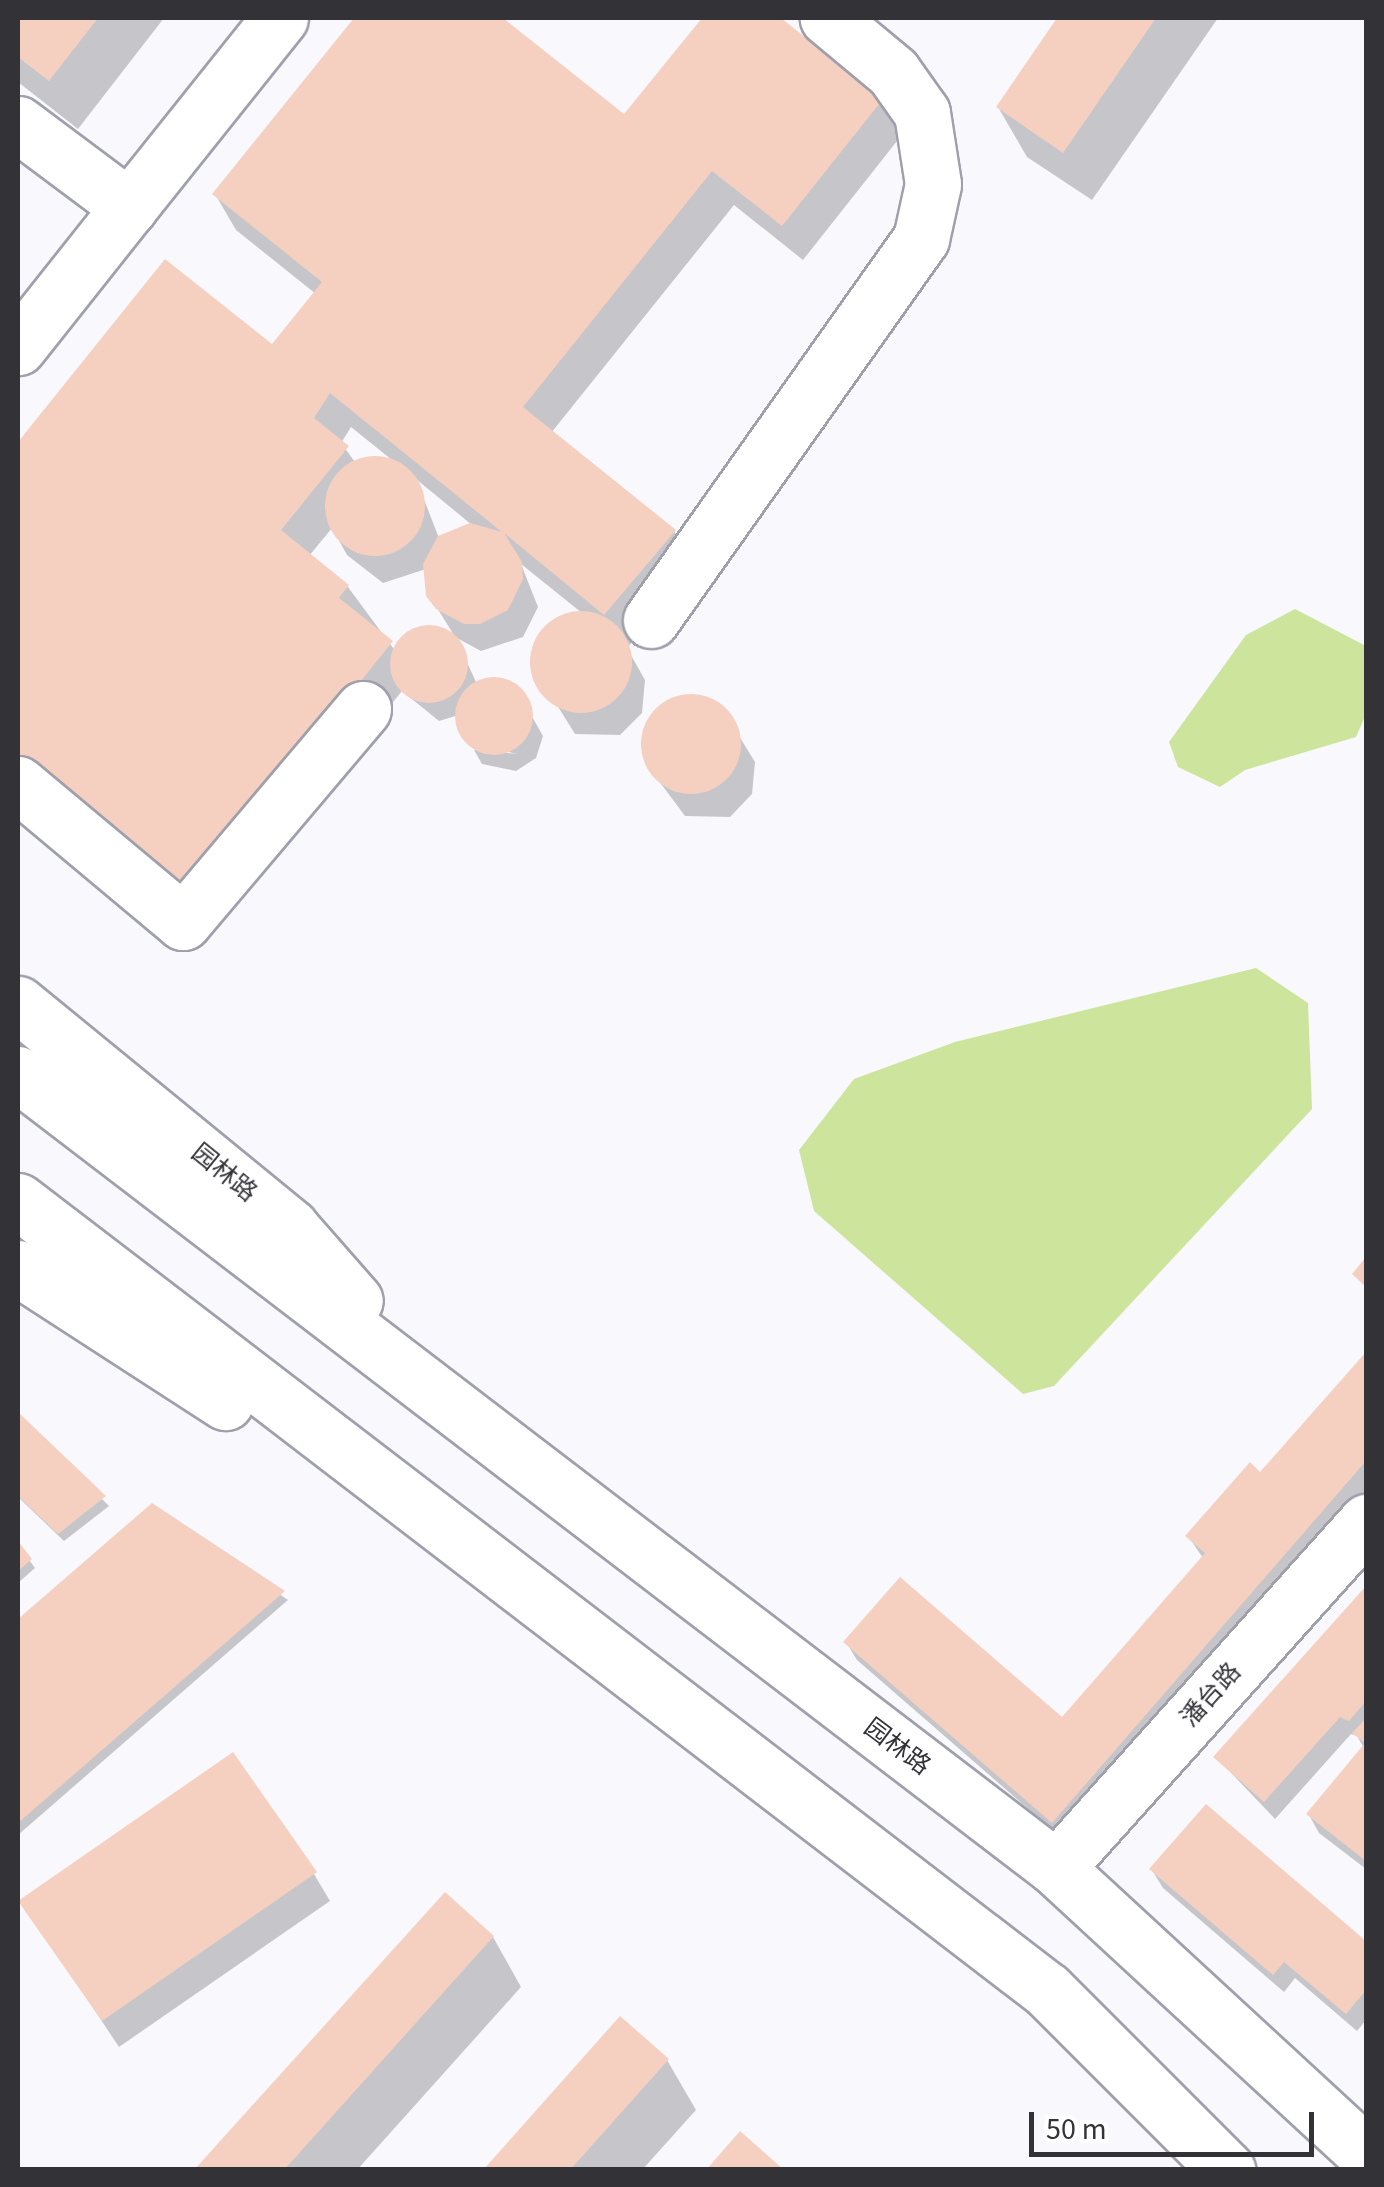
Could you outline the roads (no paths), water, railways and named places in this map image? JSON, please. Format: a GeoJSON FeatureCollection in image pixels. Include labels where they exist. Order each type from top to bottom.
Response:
{"type":"FeatureCollection","features":[{"type":"Feature","properties":{"kind":"main road"},"geometry":{"type":"LineString","coordinates":[[18,348],[280,18]]}},
{"type":"Feature","properties":{"kind":"main road"},"geometry":{"type":"LineString","coordinates":[[651,620],[922,239],[934,184],[922,113],[893,72],[828,18]]}},
{"type":"Feature","properties":{"kind":"main road"},"geometry":{"type":"LineString","coordinates":[[18,124],[128,207]]}},
{"type":"Feature","properties":{"kind":"main road"},"geometry":{"type":"LineString","coordinates":[[18,784],[183,922],[363,709]]}},
{"type":"Feature","properties":{"kind":"main road","name":"园林路"},"geometry":{"type":"LineString","coordinates":[[18,1004],[290,1227],[404,1368]]}},
{"type":"Feature","properties":{"kind":"main road","name":"园林路"},"geometry":{"type":"LineString","coordinates":[[27,1080],[1056,1868],[1366,2154]]}},
{"type":"Feature","properties":{"kind":"main road"},"geometry":{"type":"LineString","coordinates":[[18,1201],[1047,1990],[1227,2170]]}},
{"type":"Feature","properties":{"kind":"main road"},"geometry":{"type":"LineString","coordinates":[[18,1268],[270,1430],[332,1444]]}},
{"type":"Feature","properties":{"kind":"main road","name":"潘台路"},"geometry":{"type":"LineString","coordinates":[[1056,1868],[1366,1522]]}}]}
